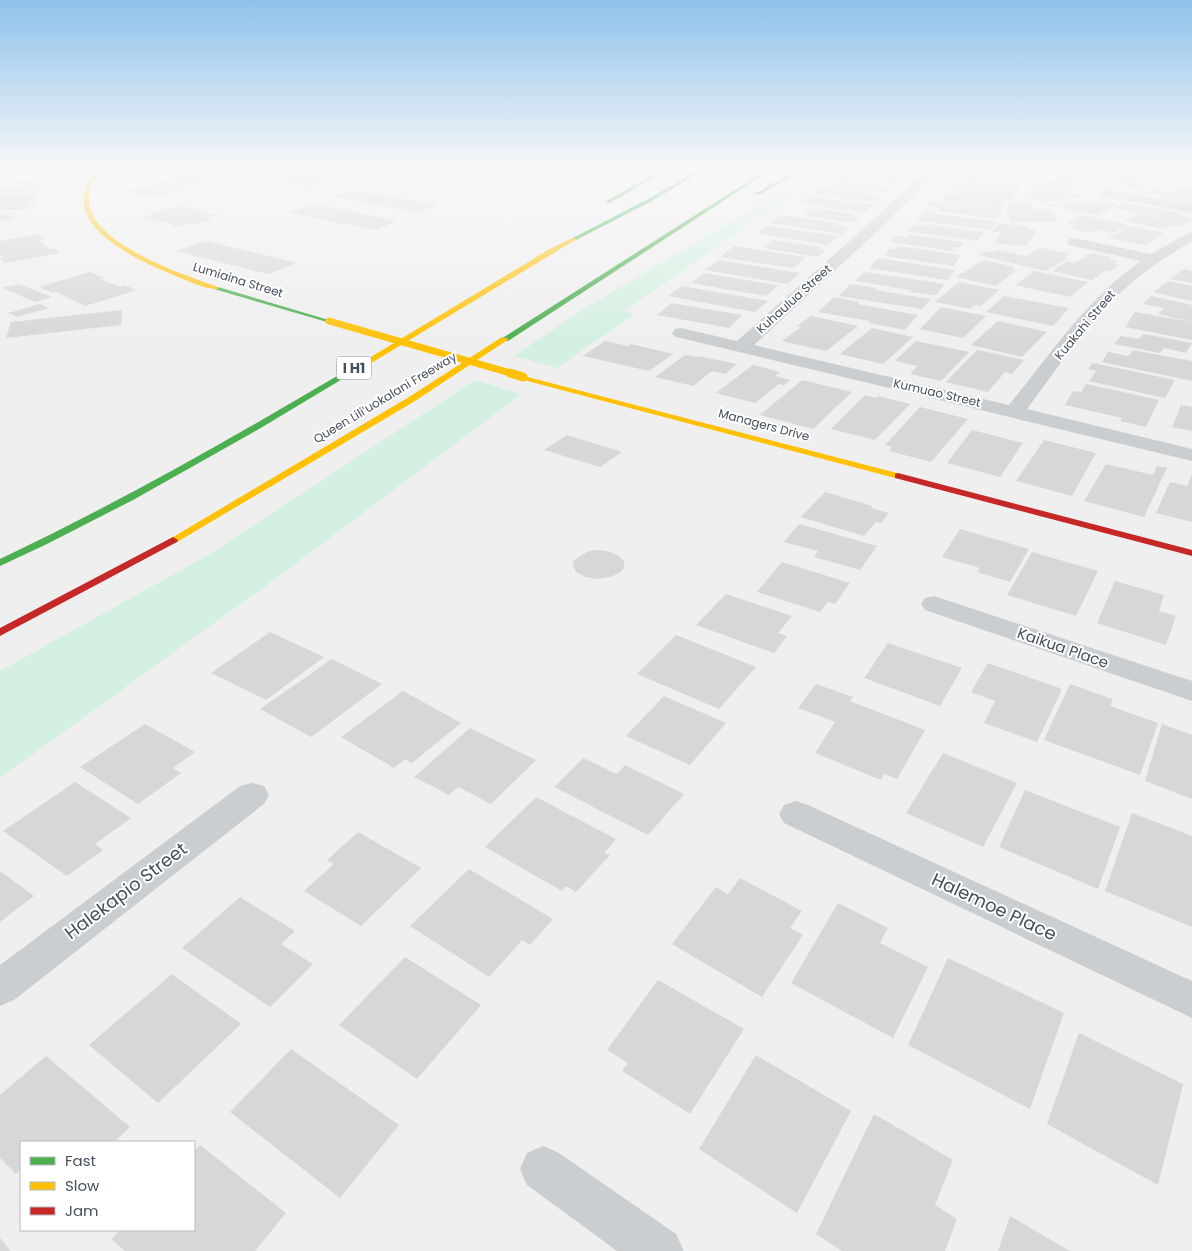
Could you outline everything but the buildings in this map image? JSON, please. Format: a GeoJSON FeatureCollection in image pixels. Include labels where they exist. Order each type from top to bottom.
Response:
{"type":"FeatureCollection","features":[{"type":"Feature","properties":{"kind":"main road","name":"Lumiaina Street"},"geometry":{"type":"LineString","coordinates":[[97,226],[127,252],[163,270],[229,292],[329,321]]}},
{"type":"Feature","properties":{"kind":"main road"},"geometry":{"type":"LineString","coordinates":[[550,251],[577,226]]}},
{"type":"Feature","properties":{"kind":"main road","name":"I H1"},"geometry":{"type":"LineString","coordinates":[[0,563],[59,536],[238,439],[550,251],[598,226]]}},
{"type":"Feature","properties":{"kind":"main road","name":"Queen Liliʻuokalani Freeway"},"geometry":{"type":"LineString","coordinates":[[0,633],[158,549],[412,399],[682,226]]}},
{"type":"Feature","properties":{"kind":"main road"},"geometry":{"type":"LineString","coordinates":[[648,248],[697,226]]}},
{"type":"Feature","properties":{"kind":"main road","name":"Managers Drive"},"geometry":{"type":"LineString","coordinates":[[329,321],[524,377],[1192,553]]}},
{"type":"Feature","properties":{"kind":"street","name":"Kuhaulua Street"},"geometry":{"type":"LineString","coordinates":[[741,347],[874,226]]}},
{"type":"Feature","properties":{"kind":"street","name":"Kuakahi Street"},"geometry":{"type":"LineString","coordinates":[[1015,411],[1098,306],[1115,289],[1154,259],[1192,236]]}},
{"type":"Feature","properties":{"kind":"street"},"geometry":{"type":"LineString","coordinates":[[1074,242],[1154,259]]}},
{"type":"Feature","properties":{"kind":"street","name":"Kumuao Street"},"geometry":{"type":"LineString","coordinates":[[681,333],[1015,411],[1192,455]]}},
{"type":"Feature","properties":{"kind":"street","name":"Kaikua Place"},"geometry":{"type":"LineString","coordinates":[[934,604],[1192,691]]}},
{"type":"Feature","properties":{"kind":"street","name":"Halekapio Street"},"geometry":{"type":"LineString","coordinates":[[0,988],[252,795]]}},
{"type":"Feature","properties":{"kind":"street","name":"Halemoe Place"},"geometry":{"type":"LineString","coordinates":[[796,814],[1192,1000]]}},
{"type":"Feature","properties":{"kind":"street"},"geometry":{"type":"LineString","coordinates":[[543,1169],[659,1251]]}},
{"type":"Feature","properties":{"kind":"green space"},"geometry":{"type":"Polygon","coordinates":[[[723,226],[746,226],[624,311],[634,314],[557,368],[514,356],[587,307],[723,226]]]}},
{"type":"Feature","properties":{"kind":"green space"},"geometry":{"type":"Polygon","coordinates":[[[475,380],[521,394],[268,584],[0,778],[0,671],[210,554],[475,380]]]}},
{"type":"Feature","properties":{"kind":"traffic: fast"},"geometry":{"type":"LineString","coordinates":[[574,239],[599,226]]}},
{"type":"Feature","properties":{"kind":"traffic: fast"},"geometry":{"type":"LineString","coordinates":[[505,339],[681,226]]}},
{"type":"Feature","properties":{"kind":"traffic: fast"},"geometry":{"type":"LineString","coordinates":[[216,288],[329,321]]}},
{"type":"Feature","properties":{"kind":"traffic: fast"},"geometry":{"type":"LineString","coordinates":[[0,563],[130,498],[340,378]]}},
{"type":"Feature","properties":{"kind":"traffic: slow"},"geometry":{"type":"LineString","coordinates":[[98,226],[118,244],[159,267],[216,288]]}},
{"type":"Feature","properties":{"kind":"traffic: slow"},"geometry":{"type":"LineString","coordinates":[[340,378],[550,251],[574,239]]}},
{"type":"Feature","properties":{"kind":"traffic: slow"},"geometry":{"type":"LineString","coordinates":[[329,321],[523,377]]}},
{"type":"Feature","properties":{"kind":"traffic: slow"},"geometry":{"type":"LineString","coordinates":[[173,540],[412,399],[505,339]]}},
{"type":"Feature","properties":{"kind":"traffic: slow"},"geometry":{"type":"LineString","coordinates":[[523,377],[898,476]]}},
{"type":"Feature","properties":{"kind":"traffic: jam"},"geometry":{"type":"LineString","coordinates":[[898,476],[1192,553]]}},
{"type":"Feature","properties":{"kind":"traffic: jam"},"geometry":{"type":"LineString","coordinates":[[0,633],[173,540]]}}]}
